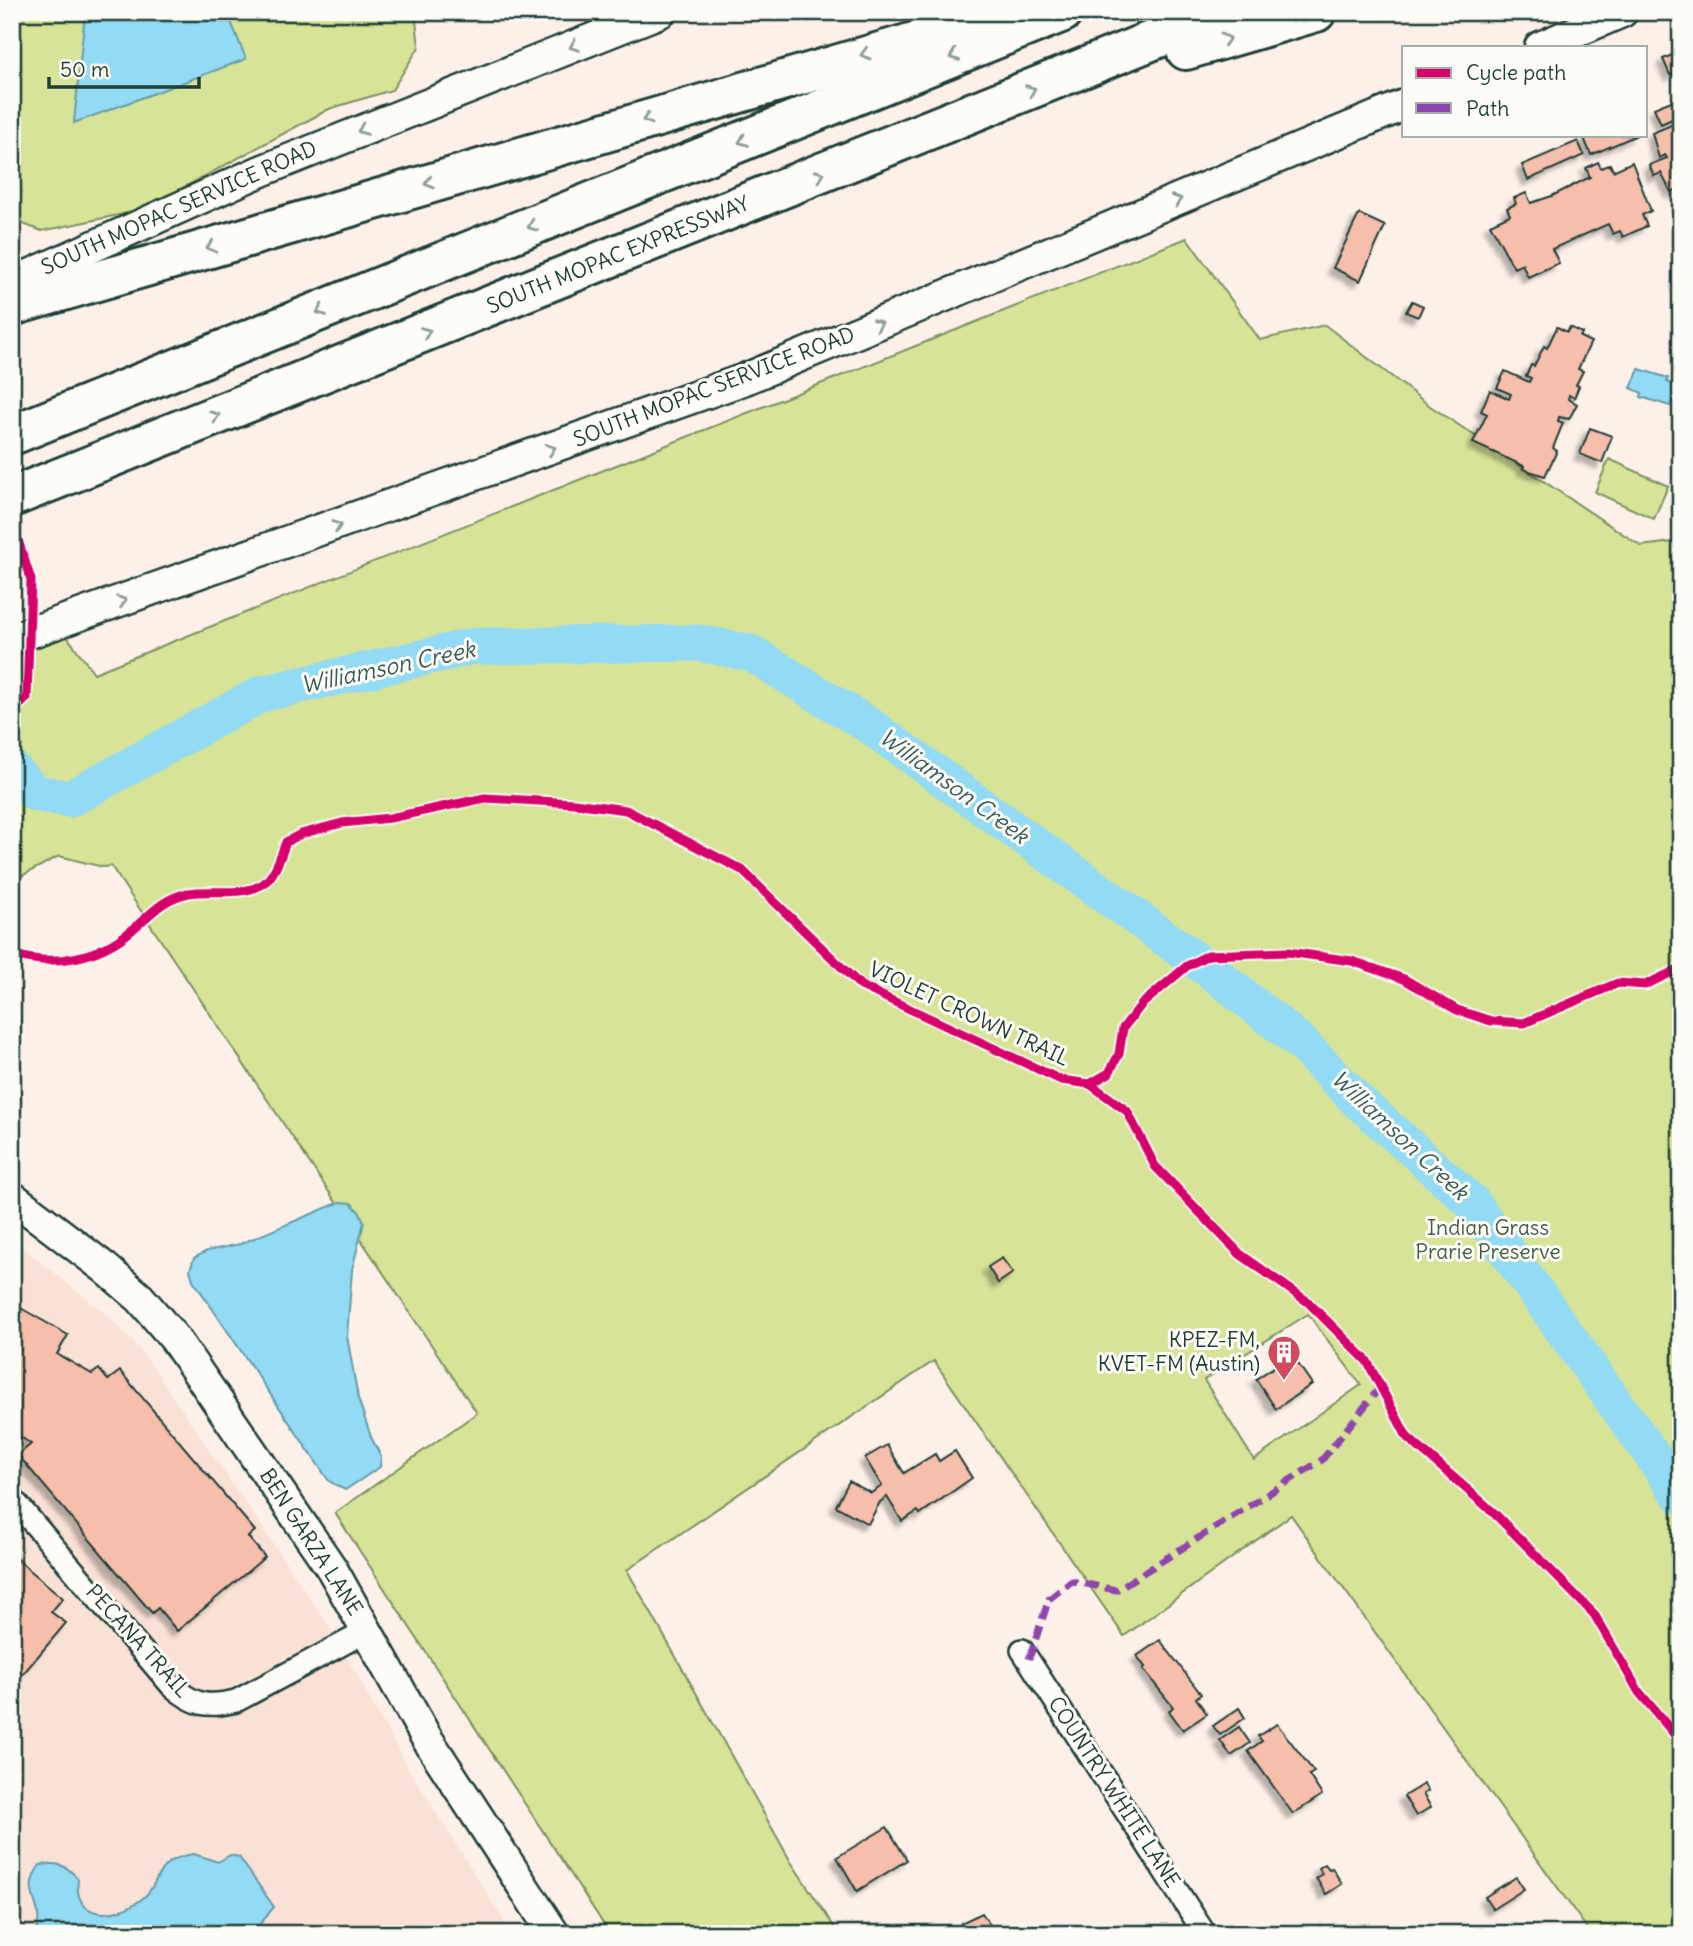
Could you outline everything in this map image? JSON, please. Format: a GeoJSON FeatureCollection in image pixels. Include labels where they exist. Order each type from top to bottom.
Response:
{"type":"FeatureCollection","features":[{"type":"Feature","properties":{"kind":"highway"},"geometry":{"type":"LineString","coordinates":[[12,306],[972,23],[1026,12]]}},
{"type":"Feature","properties":{"kind":"highway"},"geometry":{"type":"LineString","coordinates":[[12,435],[1063,12]]}},
{"type":"Feature","properties":{"kind":"highway","name":"SOUTH MOPAC EXPRESSWAY"},"geometry":{"type":"LineString","coordinates":[[16,507],[152,442],[1223,12]]}},
{"type":"Feature","properties":{"kind":"highway"},"geometry":{"type":"LineString","coordinates":[[1088,67],[1198,48],[1316,12]]}},
{"type":"Feature","properties":{"kind":"main road","name":"SOUTH MOPAC SERVICE ROAD"},"geometry":{"type":"LineString","coordinates":[[12,283],[261,171],[660,12]]}},
{"type":"Feature","properties":{"kind":"main road"},"geometry":{"type":"LineString","coordinates":[[1542,46],[1622,12]]}},
{"type":"Feature","properties":{"kind":"main road","name":"SOUTH MOPAC SERVICE ROAD"},"geometry":{"type":"LineString","coordinates":[[12,639],[745,379],[1402,106]]}},
{"type":"Feature","properties":{"kind":"main road","name":"BEN GARZA LANE"},"geometry":{"type":"LineString","coordinates":[[12,1197],[140,1298],[175,1339],[332,1569],[426,1737],[554,1934]]}},
{"type":"Feature","properties":{"kind":"street","name":"PECANA TRAIL"},"geometry":{"type":"LineString","coordinates":[[12,1499],[173,1686],[189,1701],[221,1705],[236,1701],[367,1631]]}},
{"type":"Feature","properties":{"kind":"street","name":"COUNTRY WHITE LANE"},"geometry":{"type":"LineString","coordinates":[[1022,1650],[1205,1934]]}},
{"type":"Feature","properties":{"kind":"shaded area"},"geometry":{"type":"Polygon","coordinates":[[[12,1239],[100,1309],[132,1340],[155,1370],[329,1626],[409,1769],[512,1934],[12,1934],[12,1239]]]}},
{"type":"Feature","properties":{"kind":"green space"},"geometry":{"type":"Polygon","coordinates":[[[12,12],[415,12],[419,47],[392,90],[329,109],[142,210],[42,231],[12,220],[12,12]]]}},
{"type":"Feature","properties":{"kind":"green space","name":"Indian Grass Prarie Preserve"},"geometry":{"type":"Polygon","coordinates":[[[1187,238],[1260,340],[1325,325],[1430,406],[1641,546],[1681,541],[1681,1934],[1591,1934],[1291,1515],[1124,1636],[934,1361],[627,1570],[791,1862],[839,1934],[610,1934],[335,1513],[477,1413],[111,866],[103,867],[59,856],[12,881],[12,639],[57,623],[94,673],[1187,238]],[[1308,1314],[1204,1380],[1254,1460],[1361,1385],[1308,1314]]]}},
{"type":"Feature","properties":{"kind":"green space"},"geometry":{"type":"Polygon","coordinates":[[[1609,459],[1668,486],[1654,519],[1595,492],[1609,459]]]}},
{"type":"Feature","properties":{"kind":"water"},"geometry":{"type":"Polygon","coordinates":[[[85,12],[227,12],[246,59],[74,123],[85,12]]]}},
{"type":"Feature","properties":{"kind":"water"},"geometry":{"type":"Polygon","coordinates":[[[1639,369],[1668,378],[1667,382],[1679,386],[1670,406],[1641,397],[1642,393],[1631,388],[1639,369]]]}},
{"type":"Feature","properties":{"kind":"water"},"geometry":{"type":"Polygon","coordinates":[[[340,1202],[351,1203],[364,1222],[352,1270],[347,1336],[358,1398],[381,1457],[380,1467],[345,1490],[329,1481],[193,1280],[190,1270],[194,1258],[207,1251],[240,1244],[340,1202]]]}},
{"type":"Feature","properties":{"kind":"water"},"geometry":{"type":"Polygon","coordinates":[[[194,1854],[218,1862],[230,1855],[239,1857],[274,1907],[252,1934],[35,1934],[38,1915],[32,1884],[40,1865],[56,1864],[65,1867],[78,1879],[78,1893],[82,1903],[90,1909],[110,1913],[133,1905],[143,1898],[170,1862],[194,1854]]]}},
{"type":"Feature","properties":{"kind":"building"},"geometry":{"type":"Polygon","coordinates":[[[1681,51],[1681,70],[1670,75],[1663,59],[1681,51]]]}},
{"type":"Feature","properties":{"kind":"building"},"geometry":{"type":"Polygon","coordinates":[[[1681,97],[1681,115],[1661,124],[1654,108],[1681,97]]]}},
{"type":"Feature","properties":{"kind":"building"},"geometry":{"type":"Polygon","coordinates":[[[1681,121],[1681,201],[1676,190],[1671,192],[1661,173],[1654,176],[1649,165],[1667,158],[1665,155],[1659,158],[1652,133],[1681,121]]]}},
{"type":"Feature","properties":{"kind":"building"},"geometry":{"type":"Polygon","coordinates":[[[1589,136],[1635,136],[1591,155],[1584,138],[1589,136]]]}},
{"type":"Feature","properties":{"kind":"building"},"geometry":{"type":"Polygon","coordinates":[[[1578,141],[1584,155],[1528,180],[1522,165],[1578,141]]]}},
{"type":"Feature","properties":{"kind":"building"},"geometry":{"type":"Polygon","coordinates":[[[1598,162],[1601,168],[1610,164],[1613,171],[1632,162],[1651,211],[1642,215],[1647,226],[1623,237],[1620,231],[1613,234],[1608,224],[1552,249],[1559,263],[1528,277],[1522,264],[1514,268],[1490,224],[1510,215],[1507,208],[1516,204],[1514,198],[1526,193],[1531,203],[1552,196],[1590,177],[1586,168],[1598,162]]]}},
{"type":"Feature","properties":{"kind":"building"},"geometry":{"type":"Polygon","coordinates":[[[1359,214],[1385,226],[1360,281],[1333,268],[1359,214]]]}},
{"type":"Feature","properties":{"kind":"building"},"geometry":{"type":"Polygon","coordinates":[[[1412,301],[1423,306],[1418,317],[1406,312],[1412,301]]]}},
{"type":"Feature","properties":{"kind":"building"},"geometry":{"type":"Polygon","coordinates":[[[1557,327],[1567,332],[1570,327],[1582,333],[1580,337],[1591,342],[1578,369],[1583,371],[1576,385],[1579,386],[1574,398],[1569,395],[1568,399],[1577,404],[1569,419],[1559,417],[1558,421],[1563,423],[1553,448],[1557,451],[1545,476],[1523,469],[1524,466],[1473,443],[1487,414],[1481,411],[1490,390],[1509,399],[1511,394],[1497,388],[1505,371],[1529,382],[1531,378],[1526,376],[1531,365],[1534,366],[1544,346],[1547,348],[1557,327]]]}},
{"type":"Feature","properties":{"kind":"building"},"geometry":{"type":"Polygon","coordinates":[[[1590,428],[1612,436],[1602,463],[1580,454],[1590,428]]]}},
{"type":"Feature","properties":{"kind":"building"},"geometry":{"type":"Polygon","coordinates":[[[1002,1258],[1013,1273],[998,1283],[988,1267],[1002,1258]]]}},
{"type":"Feature","properties":{"kind":"building"},"geometry":{"type":"Polygon","coordinates":[[[12,1303],[68,1335],[57,1354],[92,1374],[99,1369],[108,1380],[120,1371],[255,1531],[248,1537],[265,1557],[177,1631],[158,1608],[152,1613],[18,1455],[31,1444],[12,1431],[12,1303]]]}},
{"type":"Feature","properties":{"kind":"building","name":"KPEZ-FM, KVET-FM (Austin)"},"geometry":{"type":"Polygon","coordinates":[[[1292,1355],[1312,1384],[1276,1409],[1256,1379],[1292,1355]]]}},
{"type":"Feature","properties":{"kind":"building"},"geometry":{"type":"Polygon","coordinates":[[[887,1445],[904,1473],[935,1454],[939,1461],[955,1451],[972,1478],[920,1514],[918,1511],[902,1521],[887,1497],[880,1502],[868,1524],[836,1506],[849,1481],[871,1493],[882,1486],[865,1458],[887,1445]]]}},
{"type":"Feature","properties":{"kind":"building"},"geometry":{"type":"Polygon","coordinates":[[[12,1555],[63,1598],[51,1612],[66,1623],[12,1687],[12,1555]]]}},
{"type":"Feature","properties":{"kind":"building"},"geometry":{"type":"Polygon","coordinates":[[[1160,1640],[1201,1694],[1196,1698],[1207,1714],[1183,1730],[1169,1711],[1173,1707],[1143,1669],[1145,1667],[1137,1656],[1160,1640]]]}},
{"type":"Feature","properties":{"kind":"building"},"geometry":{"type":"Polygon","coordinates":[[[1239,1708],[1245,1718],[1220,1735],[1213,1726],[1239,1708]]]}},
{"type":"Feature","properties":{"kind":"building"},"geometry":{"type":"Polygon","coordinates":[[[1277,1724],[1314,1772],[1309,1775],[1322,1795],[1293,1814],[1248,1751],[1262,1741],[1258,1736],[1277,1724]]]}},
{"type":"Feature","properties":{"kind":"building"},"geometry":{"type":"Polygon","coordinates":[[[1239,1727],[1250,1743],[1231,1756],[1220,1740],[1239,1727]]]}},
{"type":"Feature","properties":{"kind":"building"},"geometry":{"type":"Polygon","coordinates":[[[1424,1784],[1428,1791],[1423,1794],[1431,1807],[1416,1816],[1404,1796],[1424,1784]]]}},
{"type":"Feature","properties":{"kind":"building"},"geometry":{"type":"Polygon","coordinates":[[[887,1827],[907,1860],[857,1891],[837,1857],[887,1827]]]}},
{"type":"Feature","properties":{"kind":"building"},"geometry":{"type":"Polygon","coordinates":[[[1325,1864],[1329,1869],[1332,1868],[1342,1884],[1326,1894],[1316,1878],[1322,1874],[1319,1868],[1325,1864]]]}},
{"type":"Feature","properties":{"kind":"building"},"geometry":{"type":"Polygon","coordinates":[[[1516,1877],[1524,1889],[1493,1909],[1485,1897],[1516,1877]]]}},
{"type":"Feature","properties":{"kind":"building"},"geometry":{"type":"Polygon","coordinates":[[[982,1913],[996,1934],[958,1934],[961,1923],[982,1913]]]}},
{"type":"Feature","properties":{"kind":"waterway","name":"Williamson Creek"},"geometry":{"type":"LineString","coordinates":[[12,768],[35,793],[70,799],[261,694],[475,646],[699,643],[751,653],[870,726],[1215,974],[1298,1040],[1359,1102],[1472,1202],[1681,1496]]}},
{"type":"Feature","properties":{"kind":"marked path"},"geometry":{"type":"LineString","coordinates":[[1029,1659],[1049,1599],[1072,1581],[1116,1590],[1322,1460],[1381,1386]]}},
{"type":"Feature","properties":{"kind":"cycle path"},"geometry":{"type":"LineString","coordinates":[[12,522],[31,580],[27,698],[12,712]]}},
{"type":"Feature","properties":{"kind":"cycle path","name":"VIOLET CROWN TRAIL"},"geometry":{"type":"LineString","coordinates":[[12,954],[43,960],[90,954],[119,940],[158,907],[180,895],[246,890],[263,884],[274,871],[286,842],[301,834],[342,823],[390,818],[485,798],[574,803],[626,810],[742,870],[861,986],[1061,1080],[1090,1084],[1109,1073],[1119,1054],[1123,1028],[1142,1004],[1187,966],[1208,955],[1288,952],[1352,961],[1404,979],[1457,1010],[1491,1021],[1524,1023],[1618,983],[1645,985],[1681,968]]}},
{"type":"Feature","properties":{"kind":"cycle path"},"geometry":{"type":"LineString","coordinates":[[1090,1084],[1127,1111],[1155,1166],[1240,1254],[1308,1302],[1367,1361],[1407,1437],[1493,1512],[1594,1614],[1639,1692],[1681,1742]]}},
{"type":"Feature","properties":{"kind":"place","name":"KPEZ-FM, KVET-FM (Austin)"},"geometry":{"type":"Point","coordinates":[1284,1382]}}]}
